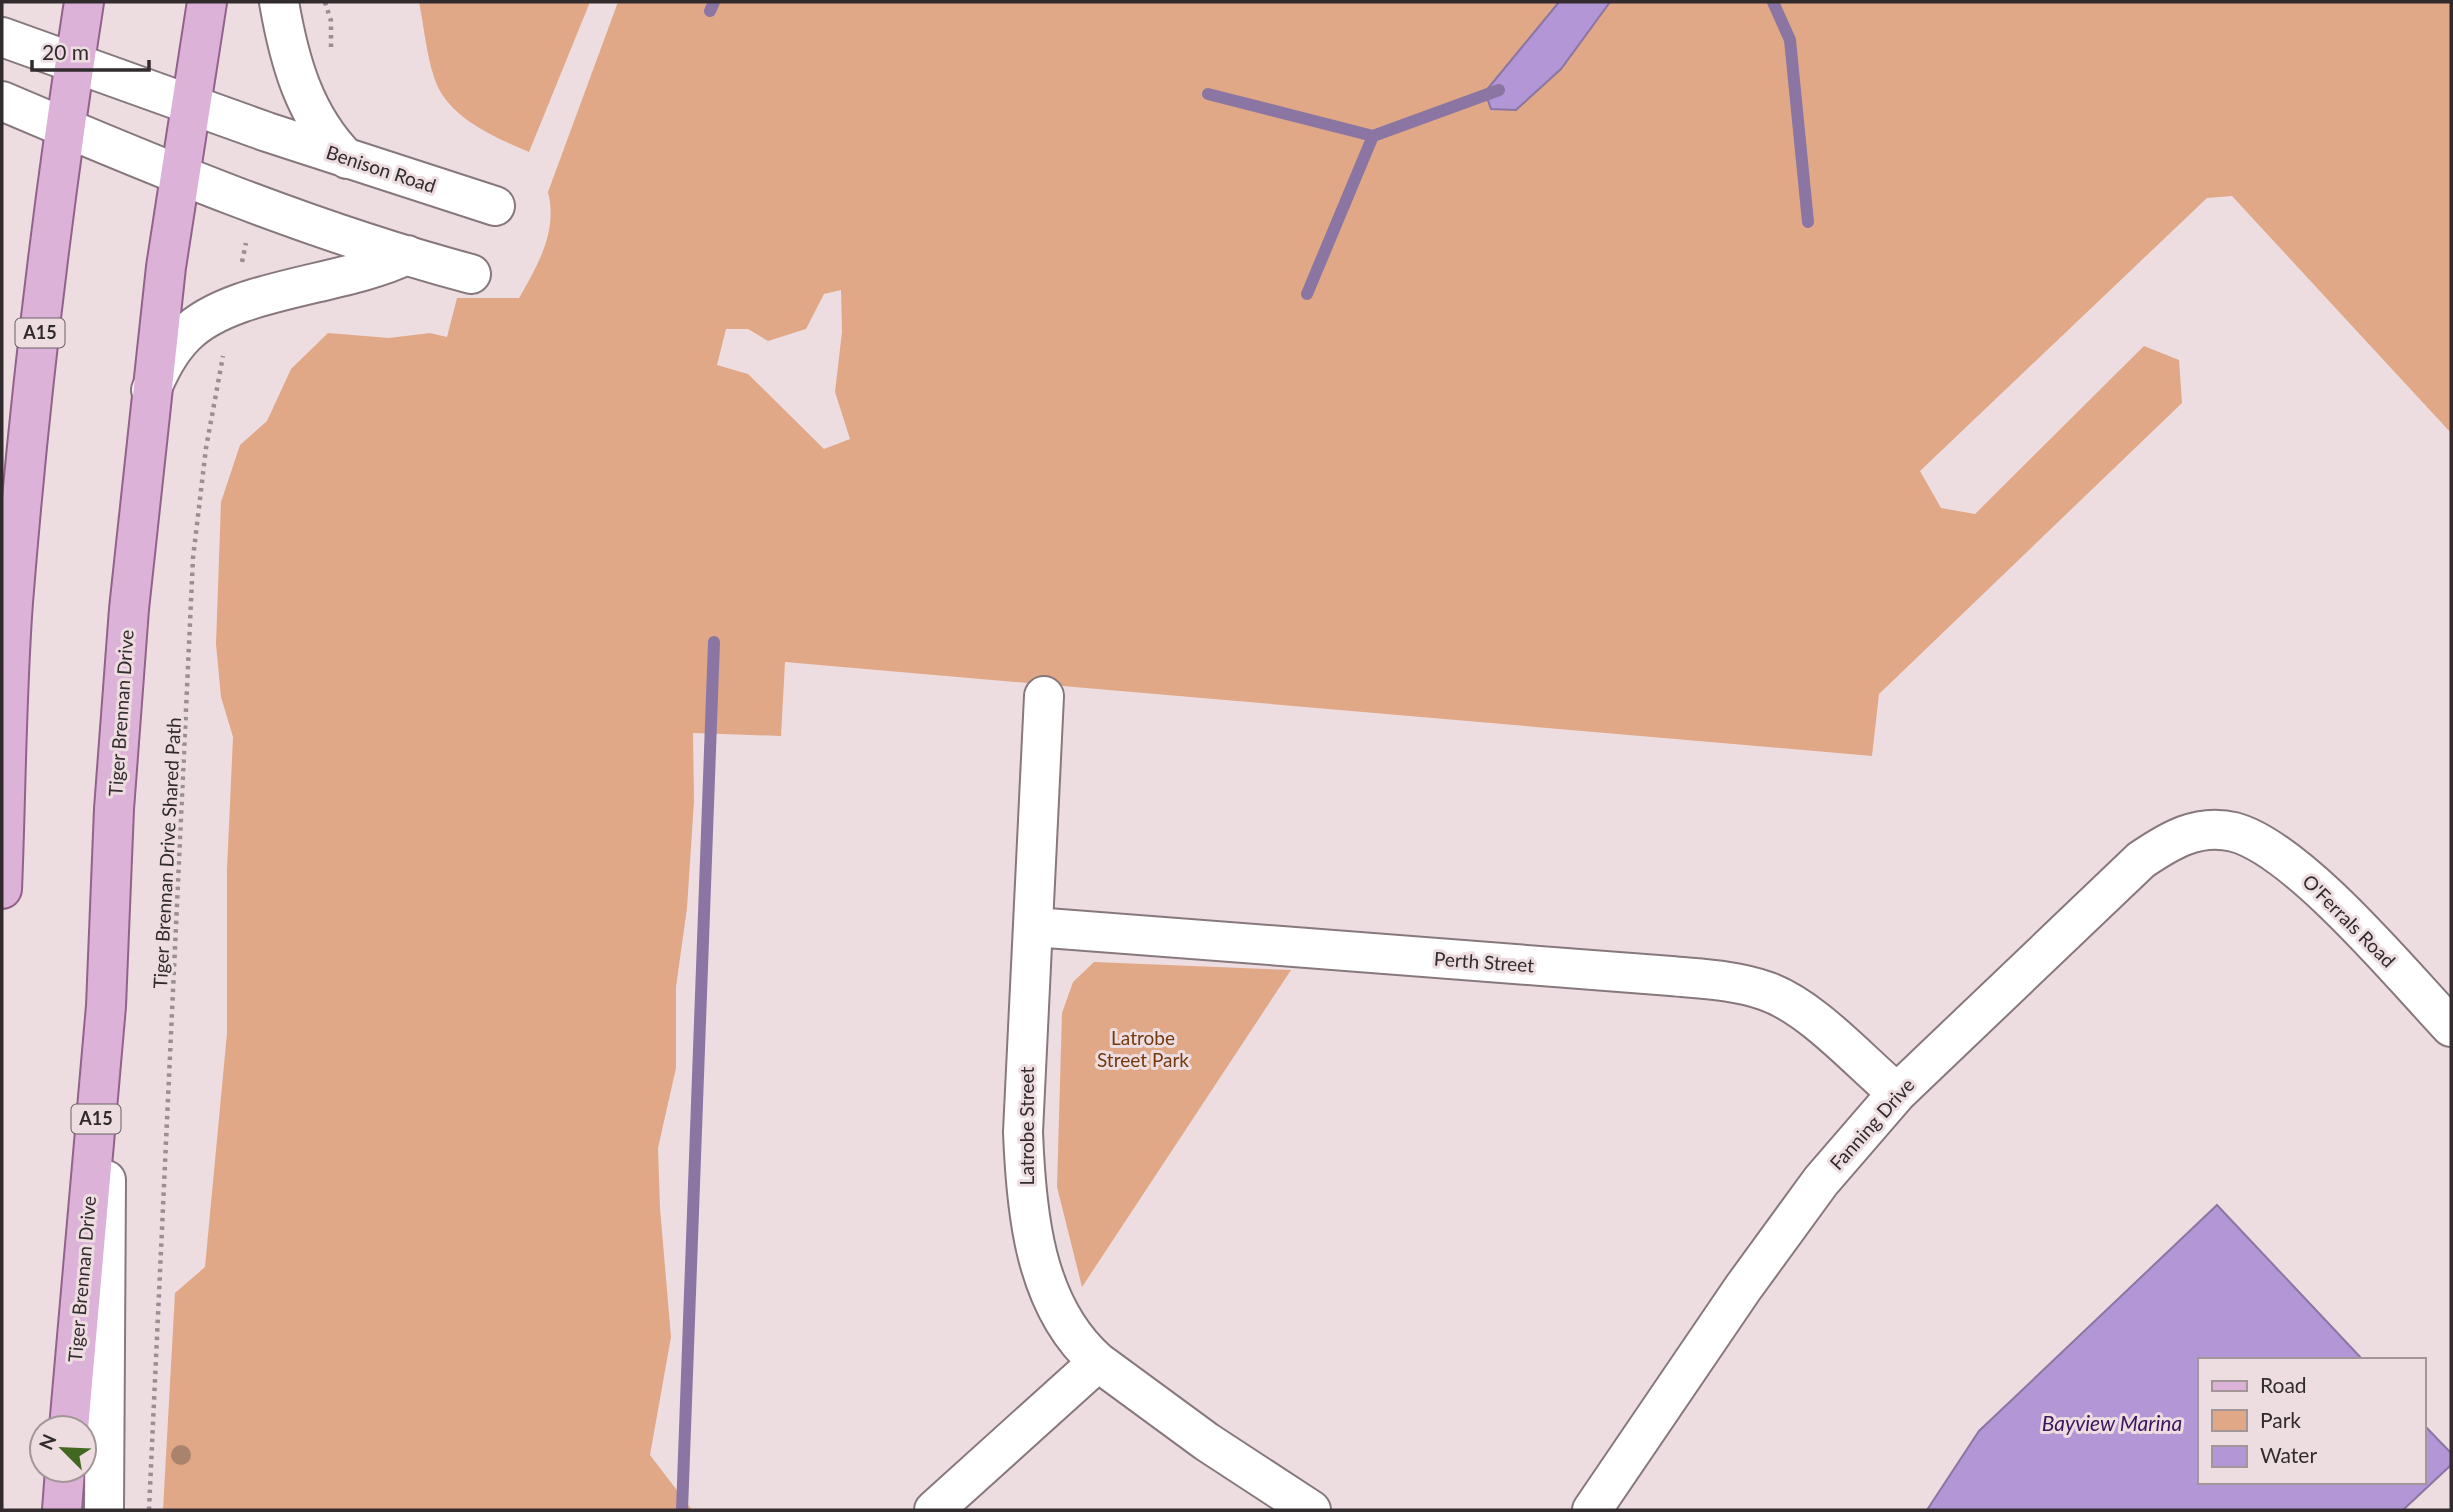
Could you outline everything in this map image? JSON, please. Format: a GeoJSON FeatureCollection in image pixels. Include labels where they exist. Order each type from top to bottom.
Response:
{"type":"FeatureCollection","features":[{"type":"Feature","properties":{"kind":"main road","name":"A15"},"geometry":{"type":"LineString","coordinates":[[2,889],[7,597],[64,127],[84,2]]}},
{"type":"Feature","properties":{"kind":"main road","name":"Tiger Brennan Drive"},"geometry":{"type":"LineString","coordinates":[[70,1414],[106,1006],[114,809],[150,393],[207,2]]}},
{"type":"Feature","properties":{"kind":"main road"},"geometry":{"type":"LineString","coordinates":[[62,1510],[64,1484]]}},
{"type":"Feature","properties":{"kind":"street"},"geometry":{"type":"LineString","coordinates":[[279,2],[296,74],[312,114],[347,159]]}},
{"type":"Feature","properties":{"kind":"street"},"geometry":{"type":"LineString","coordinates":[[2,37],[25,48],[192,103]]}},
{"type":"Feature","properties":{"kind":"street"},"geometry":{"type":"LineString","coordinates":[[2,101],[180,175],[407,255],[471,274]]}},
{"type":"Feature","properties":{"kind":"street","name":"Benison Road"},"geometry":{"type":"LineString","coordinates":[[192,103],[267,132],[495,206]]}},
{"type":"Feature","properties":{"kind":"street"},"geometry":{"type":"LineString","coordinates":[[150,393],[167,358],[187,333],[233,307],[373,270],[407,255]]}},
{"type":"Feature","properties":{"kind":"street","name":"Latrobe Street"},"geometry":{"type":"LineString","coordinates":[[1044,696],[1023,1132],[1026,1191],[1045,1279],[1058,1310],[1085,1351],[1207,1442],[1311,1510]]}},
{"type":"Feature","properties":{"kind":"street","name":"Fanning Drive"},"geometry":{"type":"LineString","coordinates":[[1592,1510],[1777,1239],[1821,1181],[1896,1093],[2141,860],[2176,836],[2201,831],[2233,832]]}},
{"type":"Feature","properties":{"kind":"street","name":"O'Ferrals Road"},"geometry":{"type":"LineString","coordinates":[[2233,832],[2277,855],[2305,876],[2451,1027]]}},
{"type":"Feature","properties":{"kind":"street","name":"Perth Street"},"geometry":{"type":"LineString","coordinates":[[1034,928],[1671,976],[1748,986],[1767,991],[1810,1017],[1896,1093]]}},
{"type":"Feature","properties":{"kind":"street"},"geometry":{"type":"LineString","coordinates":[[104,1510],[106,1006]]}},
{"type":"Feature","properties":{"kind":"street"},"geometry":{"type":"LineString","coordinates":[[934,1510],[1098,1362]]}},
{"type":"Feature","properties":{"kind":"path","name":"Tiger Brennan Drive Shared Path"},"geometry":{"type":"LineString","coordinates":[[149,1510],[194,558],[206,448],[253,201]]}},
{"type":"Feature","properties":{"kind":"green space"},"geometry":{"type":"Polygon","coordinates":[[[419,2],[590,2],[529,152],[473,124],[449,103],[440,91],[431,68],[419,2]]]}},
{"type":"Feature","properties":{"kind":"green space"},"geometry":{"type":"Polygon","coordinates":[[[618,2],[1559,2],[1485,92],[1596,18],[1610,2],[2451,2],[2451,433],[2232,196],[2207,198],[1920,471],[1941,508],[1975,514],[2144,346],[2179,360],[2182,403],[1879,694],[1872,756],[785,662],[781,736],[693,733],[694,801],[687,908],[676,987],[676,1068],[658,1148],[660,1208],[671,1337],[650,1455],[692,1510],[163,1510],[175,1293],[205,1267],[227,1033],[227,870],[233,737],[221,697],[216,644],[221,502],[240,445],[267,421],[291,369],[328,333],[389,338],[430,333],[447,337],[457,298],[519,298],[539,260],[548,234],[548,192],[618,2]],[[841,290],[824,294],[806,329],[768,341],[748,329],[726,329],[717,365],[748,374],[824,449],[850,439],[835,392],[842,332],[841,290]]]}},
{"type":"Feature","properties":{"kind":"green space","name":"Latrobe Street Park"},"geometry":{"type":"Polygon","coordinates":[[[1094,962],[1291,970],[1082,1287],[1057,1187],[1062,1013],[1073,982],[1094,962]]]}},
{"type":"Feature","properties":{"kind":"water"},"geometry":{"type":"Polygon","coordinates":[[[1559,2],[1610,2],[1561,69],[1516,110],[1491,109],[1485,92],[1559,2]]]}},
{"type":"Feature","properties":{"kind":"water","name":"Bayview Marina"},"geometry":{"type":"Polygon","coordinates":[[[2217,1205],[2361,1358],[2198,1358],[2198,1484],[2425,1484],[2425,1426],[2451,1453],[2451,1465],[2403,1510],[1927,1510],[1979,1431],[2217,1205]]]}},
{"type":"Feature","properties":{"kind":"waterway"},"geometry":{"type":"LineString","coordinates":[[710,11],[714,2]]}},
{"type":"Feature","properties":{"kind":"waterway"},"geometry":{"type":"LineString","coordinates":[[1773,2],[1790,40],[1808,222]]}},
{"type":"Feature","properties":{"kind":"waterway"},"geometry":{"type":"LineString","coordinates":[[1208,94],[1373,136],[1499,90]]}},
{"type":"Feature","properties":{"kind":"waterway"},"geometry":{"type":"LineString","coordinates":[[1307,294],[1373,136]]}},
{"type":"Feature","properties":{"kind":"waterway"},"geometry":{"type":"LineString","coordinates":[[682,1510],[714,642]]}}]}
